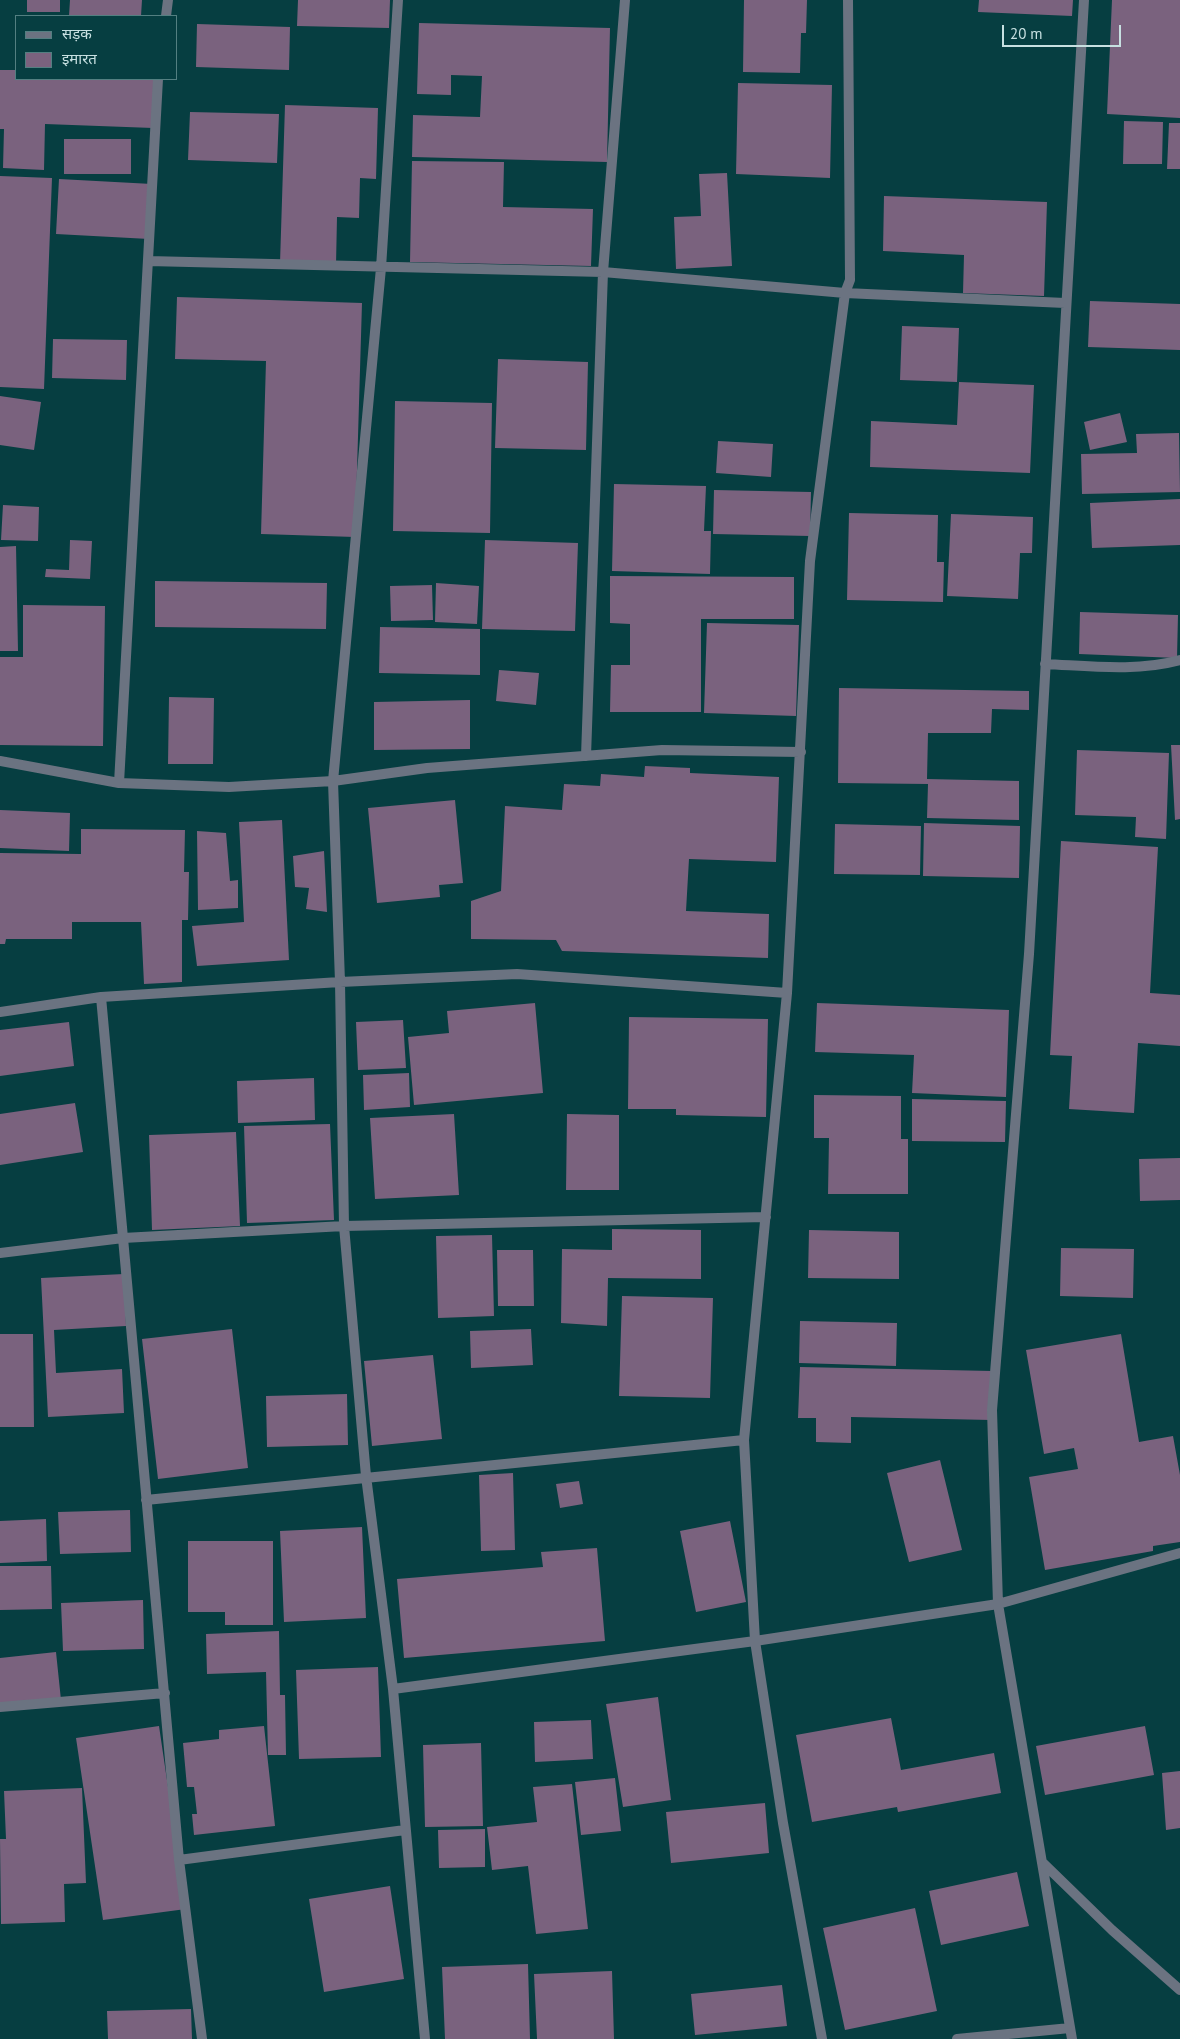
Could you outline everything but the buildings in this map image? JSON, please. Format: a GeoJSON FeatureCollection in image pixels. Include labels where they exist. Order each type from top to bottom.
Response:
{"type":"FeatureCollection","features":[{"type":"Feature","properties":{"kind":"street"},"geometry":{"type":"LineString","coordinates":[[166,15],[168,0]]}},
{"type":"Feature","properties":{"kind":"street"},"geometry":{"type":"LineString","coordinates":[[398,0],[381,268],[333,781],[340,982],[344,1226],[366,1476],[392,1689],[425,2039]]}},
{"type":"Feature","properties":{"kind":"street"},"geometry":{"type":"LineString","coordinates":[[586,756],[603,272],[625,0]]}},
{"type":"Feature","properties":{"kind":"street"},"geometry":{"type":"LineString","coordinates":[[822,2039],[783,1823],[755,1641],[744,1440],[787,993],[810,561],[845,294],[850,280],[848,0]]}},
{"type":"Feature","properties":{"kind":"street"},"geometry":{"type":"LineString","coordinates":[[1072,2039],[998,1604],[992,1410],[1029,954],[1084,0]]}},
{"type":"Feature","properties":{"kind":"street"},"geometry":{"type":"LineString","coordinates":[[119,783],[158,80]]}},
{"type":"Feature","properties":{"kind":"street"},"geometry":{"type":"LineString","coordinates":[[148,261],[603,272],[845,294],[1066,303]]}},
{"type":"Feature","properties":{"kind":"street"},"geometry":{"type":"LineString","coordinates":[[1045,664],[1130,668],[1160,666],[1180,660]]}},
{"type":"Feature","properties":{"kind":"street"},"geometry":{"type":"LineString","coordinates":[[0,761],[119,783],[229,787],[333,781],[427,768],[662,750],[801,752]]}},
{"type":"Feature","properties":{"kind":"street"},"geometry":{"type":"LineString","coordinates":[[0,1012],[100,997],[340,982],[517,974],[787,993]]}},
{"type":"Feature","properties":{"kind":"street"},"geometry":{"type":"LineString","coordinates":[[100,997],[180,1860],[202,2039]]}},
{"type":"Feature","properties":{"kind":"street"},"geometry":{"type":"LineString","coordinates":[[0,1254],[122,1238],[344,1226],[766,1217]]}},
{"type":"Feature","properties":{"kind":"street"},"geometry":{"type":"LineString","coordinates":[[146,1500],[366,1476],[744,1440]]}},
{"type":"Feature","properties":{"kind":"street"},"geometry":{"type":"LineString","coordinates":[[392,1689],[755,1641],[998,1604],[1180,1553]]}},
{"type":"Feature","properties":{"kind":"street"},"geometry":{"type":"LineString","coordinates":[[0,1707],[165,1693]]}},
{"type":"Feature","properties":{"kind":"street"},"geometry":{"type":"LineString","coordinates":[[180,1860],[405,1830]]}},
{"type":"Feature","properties":{"kind":"street"},"geometry":{"type":"LineString","coordinates":[[1042,1862],[1139,1955],[1180,1990]]}},
{"type":"Feature","properties":{"kind":"street"},"geometry":{"type":"LineString","coordinates":[[957,2039],[1070,2028]]}}]}
